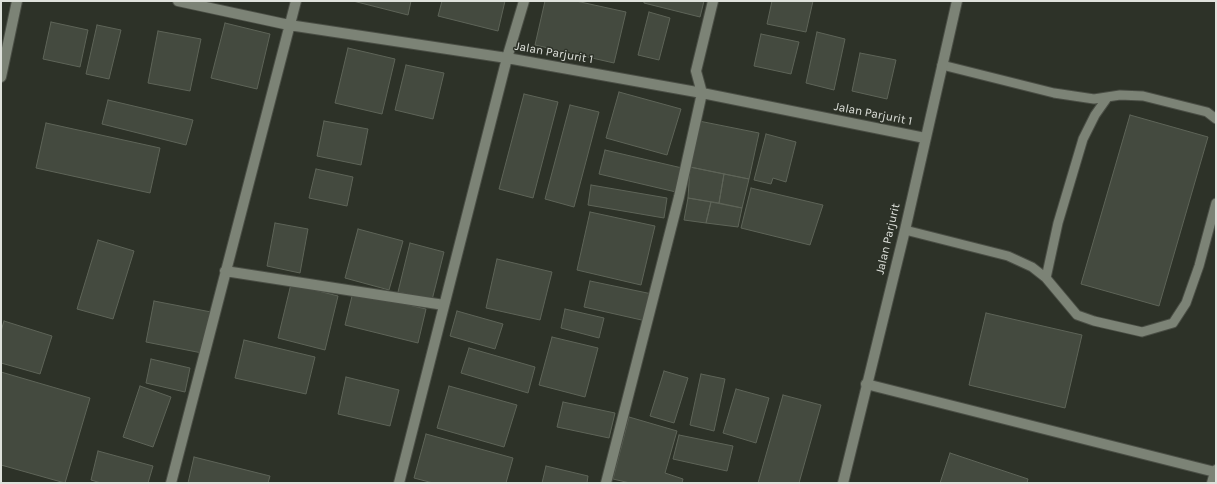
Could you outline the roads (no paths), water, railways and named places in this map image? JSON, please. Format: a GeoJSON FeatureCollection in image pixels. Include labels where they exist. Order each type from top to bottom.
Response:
{"type":"FeatureCollection","features":[{"type":"Feature","properties":{"kind":"street"},"geometry":{"type":"LineString","coordinates":[[1,77],[17,1]]}},
{"type":"Feature","properties":{"kind":"street","name":"Jalan Parjurit 1"},"geometry":{"type":"LineString","coordinates":[[178,1],[289,25],[507,58],[702,93],[925,138]]}},
{"type":"Feature","properties":{"kind":"street"},"geometry":{"type":"LineString","coordinates":[[170,483],[296,1]]}},
{"type":"Feature","properties":{"kind":"street"},"geometry":{"type":"LineString","coordinates":[[398,483],[507,58],[524,1]]}},
{"type":"Feature","properties":{"kind":"street"},"geometry":{"type":"LineString","coordinates":[[606,483],[679,197],[702,93],[696,71],[713,1]]}},
{"type":"Feature","properties":{"kind":"street","name":"Jalan Parjurit"},"geometry":{"type":"LineString","coordinates":[[843,483],[866,384],[905,230],[957,1]]}},
{"type":"Feature","properties":{"kind":"street"},"geometry":{"type":"LineString","coordinates":[[225,271],[444,305]]}},
{"type":"Feature","properties":{"kind":"street"},"geometry":{"type":"LineString","coordinates":[[866,384],[1216,471],[1212,483]]}},
{"type":"Feature","properties":{"kind":"lane"},"geometry":{"type":"LineString","coordinates":[[942,65],[1054,93],[1094,99],[1120,95],[1143,96],[1207,112],[1216,118]]}},
{"type":"Feature","properties":{"kind":"lane"},"geometry":{"type":"LineString","coordinates":[[1046,278],[1058,223],[1083,140],[1095,115],[1107,98]]}},
{"type":"Feature","properties":{"kind":"lane"},"geometry":{"type":"LineString","coordinates":[[905,230],[1008,256],[1032,267],[1046,278],[1077,315],[1094,321],[1142,332],[1173,323],[1186,303],[1216,203]]}}]}
